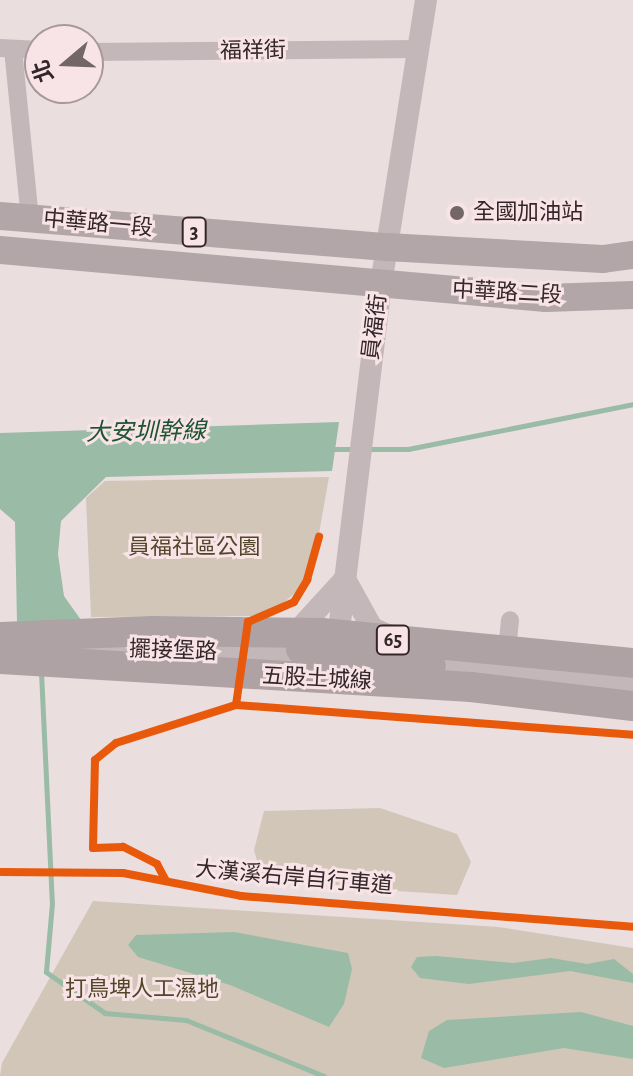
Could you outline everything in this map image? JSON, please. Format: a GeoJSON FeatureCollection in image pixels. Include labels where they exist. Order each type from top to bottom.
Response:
{"type":"FeatureCollection","features":[{"type":"Feature","properties":{"kind":"highway"},"geometry":{"type":"LineString","coordinates":[[152,631],[343,657],[633,684]]}},
{"type":"Feature","properties":{"kind":"highway","name":"五股土城線"},"geometry":{"type":"LineString","coordinates":[[0,637],[152,631],[322,633],[633,663]]}},
{"type":"Feature","properties":{"kind":"highway"},"geometry":{"type":"LineString","coordinates":[[158,665],[224,658],[343,657]]}},
{"type":"Feature","properties":{"kind":"highway","name":"五股土城線"},"geometry":{"type":"LineString","coordinates":[[0,659],[158,665],[471,687],[633,706]]}},
{"type":"Feature","properties":{"kind":"main road","name":"中華路一段"},"geometry":{"type":"LineString","coordinates":[[0,216],[387,247]]}},
{"type":"Feature","properties":{"kind":"main road","name":"中華路二段"},"geometry":{"type":"LineString","coordinates":[[387,247],[603,259],[633,255]]}},
{"type":"Feature","properties":{"kind":"main road","name":"中華路一段"},"geometry":{"type":"LineString","coordinates":[[0,250],[381,284]]}},
{"type":"Feature","properties":{"kind":"main road","name":"中華路二段"},"geometry":{"type":"LineString","coordinates":[[381,284],[546,298],[633,295]]}},
{"type":"Feature","properties":{"kind":"street","name":"員福街"},"geometry":{"type":"LineString","coordinates":[[343,657],[345,579],[381,284],[426,0]]}},
{"type":"Feature","properties":{"kind":"street"},"geometry":{"type":"LineString","coordinates":[[7,49],[30,218]]}},
{"type":"Feature","properties":{"kind":"street","name":"福祥街"},"geometry":{"type":"LineString","coordinates":[[104,52],[418,49]]}},
{"type":"Feature","properties":{"kind":"street"},"geometry":{"type":"LineString","coordinates":[[267,653],[316,616],[345,579],[372,628],[426,659]]}},
{"type":"Feature","properties":{"kind":"street"},"geometry":{"type":"LineString","coordinates":[[506,667],[510,620]]}},
{"type":"Feature","properties":{"kind":"street","name":"擺接堡路"},"geometry":{"type":"LineString","coordinates":[[0,648],[426,659],[633,684]]}},
{"type":"Feature","properties":{"kind":"green space","name":"員福社區公園"},"geometry":{"type":"Polygon","coordinates":[[[329,477],[311,579],[281,605],[258,616],[91,617],[86,498],[105,481],[329,477]]]}},
{"type":"Feature","properties":{"kind":"green space"},"geometry":{"type":"Polygon","coordinates":[[[380,808],[457,834],[471,862],[457,895],[263,882],[254,850],[264,811],[380,808]]]}},
{"type":"Feature","properties":{"kind":"green space","name":"打鳥埤人工濕地"},"geometry":{"type":"Polygon","coordinates":[[[93,901],[498,927],[633,948],[633,1076],[0,1076],[2,1063],[93,901]]]}},
{"type":"Feature","properties":{"kind":"water"},"geometry":{"type":"Polygon","coordinates":[[[339,422],[332,471],[106,477],[61,521],[58,554],[64,596],[81,620],[17,623],[15,522],[0,509],[0,433],[339,422]]]}},
{"type":"Feature","properties":{"kind":"water"},"geometry":{"type":"Polygon","coordinates":[[[234,932],[348,953],[352,969],[344,1004],[329,1027],[230,985],[138,957],[128,945],[136,935],[234,932]]]}},
{"type":"Feature","properties":{"kind":"water"},"geometry":{"type":"Polygon","coordinates":[[[417,957],[513,963],[551,958],[587,964],[614,959],[633,974],[633,983],[570,971],[469,984],[420,978],[411,967],[417,957]]]}},
{"type":"Feature","properties":{"kind":"water"},"geometry":{"type":"Polygon","coordinates":[[[581,1012],[633,1026],[633,1059],[564,1048],[444,1068],[421,1058],[429,1031],[447,1020],[581,1012]]]}},
{"type":"Feature","properties":{"kind":"waterway","name":"大安圳幹線"},"geometry":{"type":"LineString","coordinates":[[368,449],[408,449],[633,404]]}},
{"type":"Feature","properties":{"kind":"waterway","name":"大安圳幹線"},"geometry":{"type":"LineString","coordinates":[[328,449],[354,449]]}},
{"type":"Feature","properties":{"kind":"waterway"},"geometry":{"type":"LineString","coordinates":[[41,672],[52,903],[46,972],[105,1013],[186,1020],[324,1076]]}},
{"type":"Feature","properties":{"kind":"cycle path"},"geometry":{"type":"LineString","coordinates":[[236,705],[248,622],[294,602],[307,580],[319,537]]}},
{"type":"Feature","properties":{"kind":"cycle path"},"geometry":{"type":"LineString","coordinates":[[166,881],[157,864],[123,847],[93,848],[95,760],[116,743],[236,705],[633,735]]}},
{"type":"Feature","properties":{"kind":"cycle path","name":"大漢溪右岸自行車道"},"geometry":{"type":"LineString","coordinates":[[0,872],[123,873],[241,896],[633,927]]}},
{"type":"Feature","properties":{"kind":"place","name":"全國加油站"},"geometry":{"type":"Point","coordinates":[457,213]}}]}
